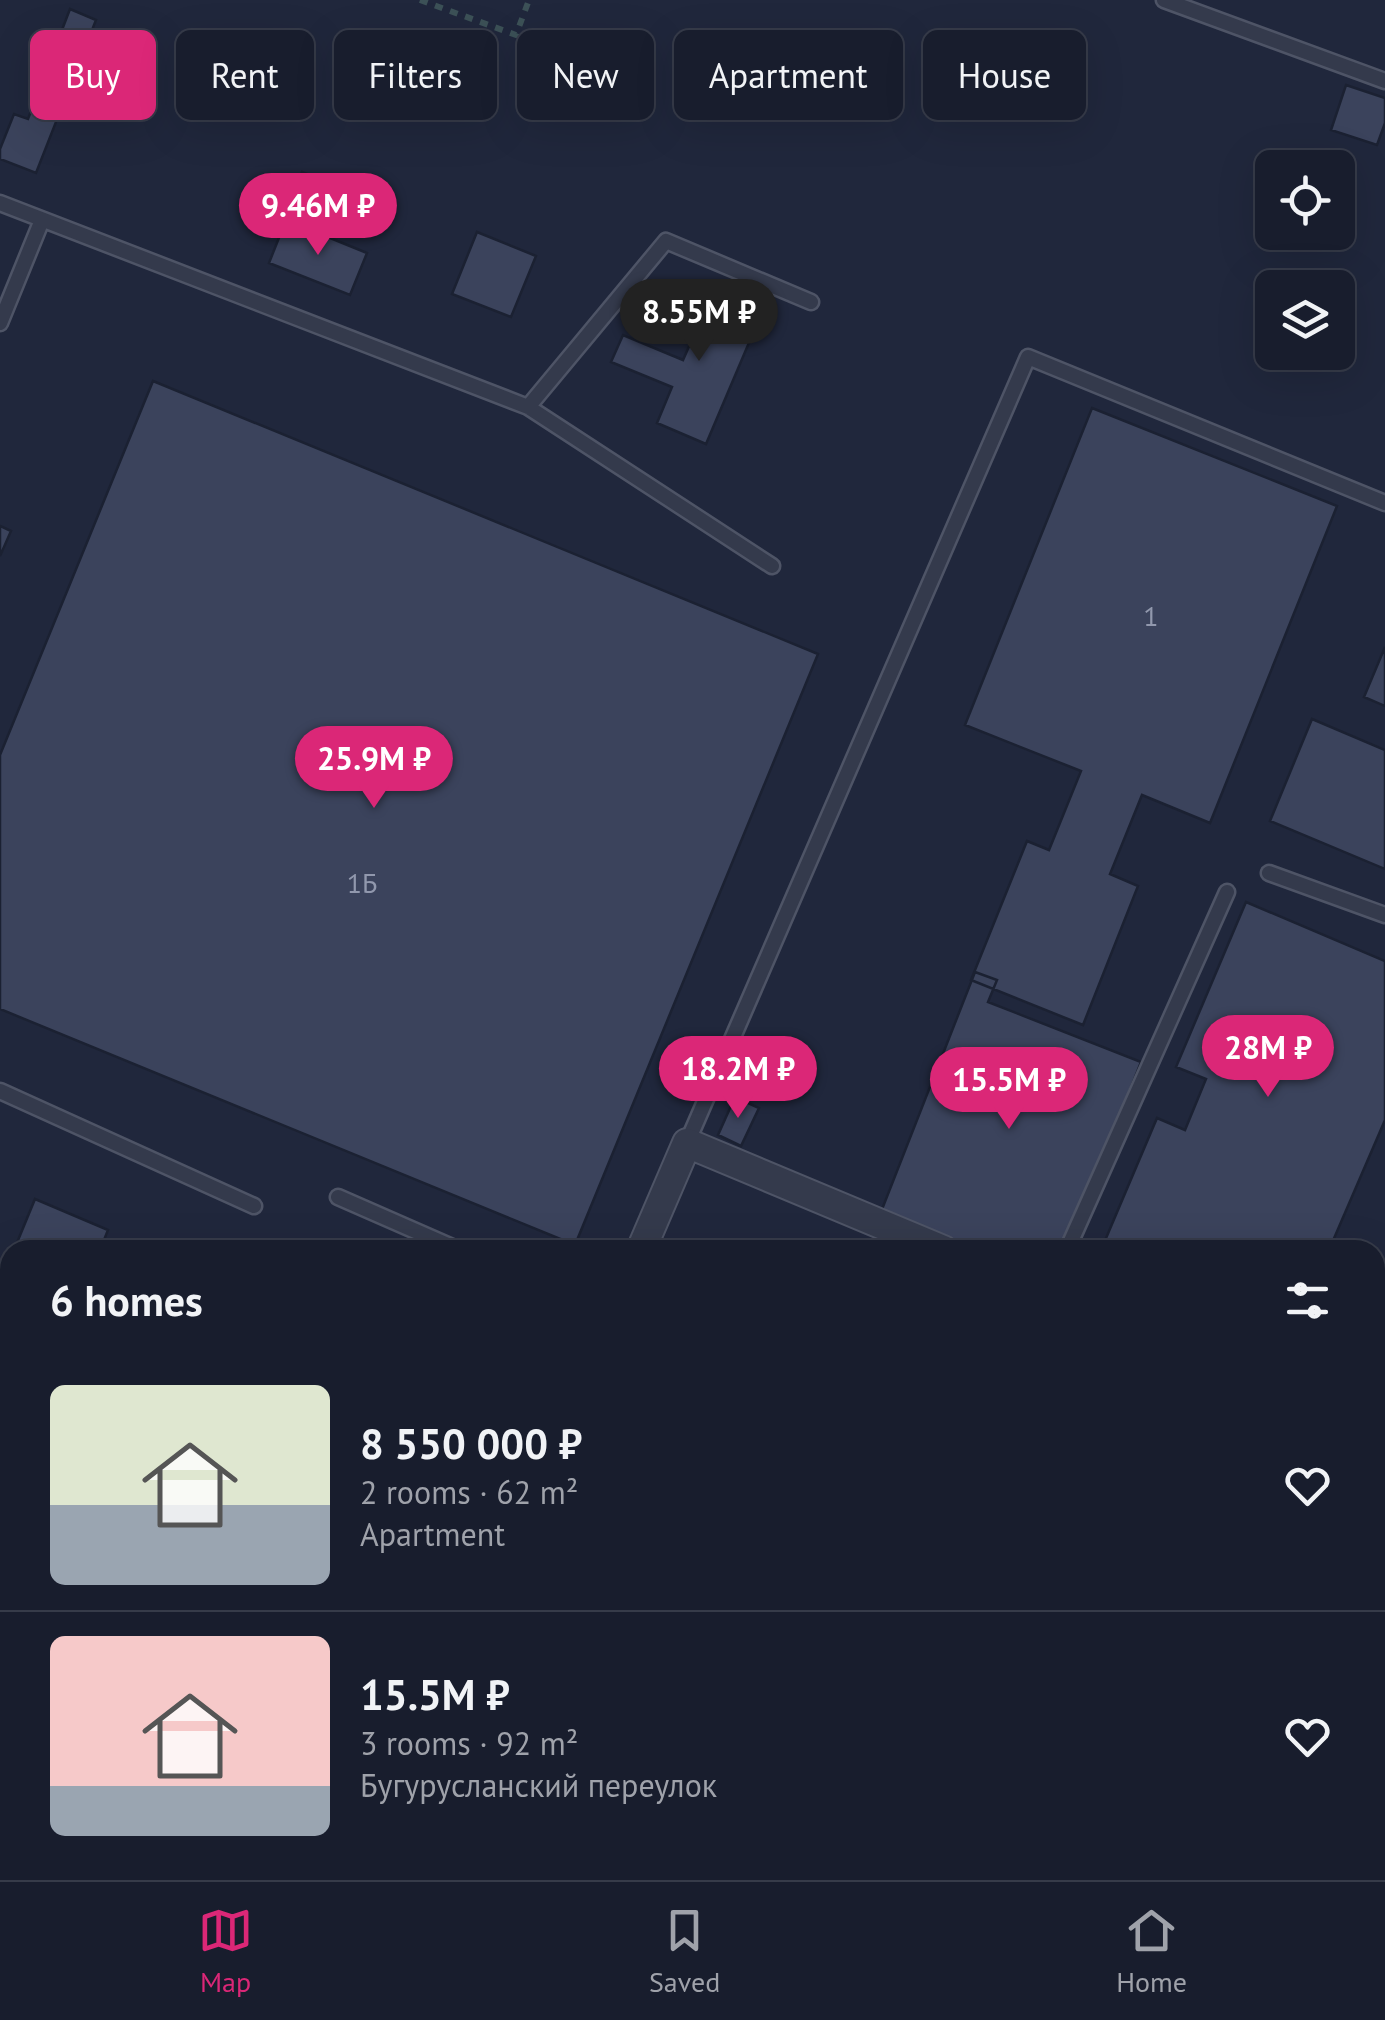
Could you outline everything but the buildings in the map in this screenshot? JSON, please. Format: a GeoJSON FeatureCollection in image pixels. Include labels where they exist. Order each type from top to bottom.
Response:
{"type":"FeatureCollection","features":[{"type":"Feature","properties":{"kind":"street"},"geometry":{"type":"LineString","coordinates":[[645,1240],[687,1143],[920,1240]]}},
{"type":"Feature","properties":{"kind":"lane"},"geometry":{"type":"LineString","coordinates":[[1164,0],[1385,82]]}},
{"type":"Feature","properties":{"kind":"lane"},"geometry":{"type":"LineString","coordinates":[[0,203],[528,406],[772,566]]}},
{"type":"Feature","properties":{"kind":"lane"},"geometry":{"type":"LineString","coordinates":[[0,323],[42,220]]}},
{"type":"Feature","properties":{"kind":"lane"},"geometry":{"type":"LineString","coordinates":[[528,406],[666,241],[811,302]]}},
{"type":"Feature","properties":{"kind":"lane"},"geometry":{"type":"LineString","coordinates":[[687,1143],[1028,357],[1385,504]]}},
{"type":"Feature","properties":{"kind":"lane"},"geometry":{"type":"LineString","coordinates":[[1269,873],[1385,915]]}},
{"type":"Feature","properties":{"kind":"lane"},"geometry":{"type":"LineString","coordinates":[[1071,1240],[1227,892]]}},
{"type":"Feature","properties":{"kind":"lane"},"geometry":{"type":"LineString","coordinates":[[0,1092],[254,1206]]}},
{"type":"Feature","properties":{"kind":"lane"},"geometry":{"type":"LineString","coordinates":[[338,1197],[436,1240]]}},
{"type":"Feature","properties":{"kind":"path"},"geometry":{"type":"LineString","coordinates":[[420,0],[516,34],[529,0]]}}]}
